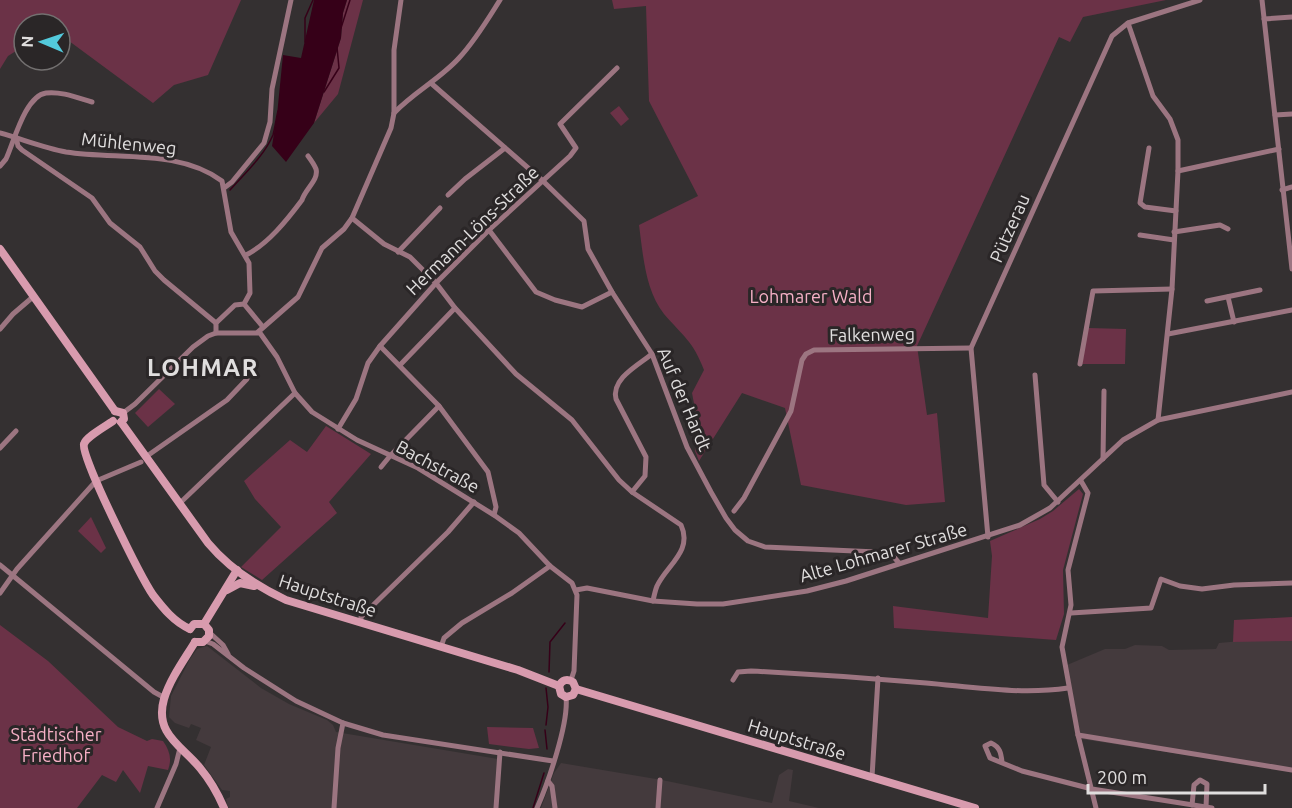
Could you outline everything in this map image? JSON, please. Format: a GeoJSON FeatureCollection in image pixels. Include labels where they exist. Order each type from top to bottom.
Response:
{"type":"FeatureCollection","features":[{"type":"Feature","properties":{"kind":"main road"},"geometry":{"type":"LineString","coordinates":[[0,249],[124,417],[118,424],[112,421]]}},
{"type":"Feature","properties":{"kind":"main road"},"geometry":{"type":"LineString","coordinates":[[112,421],[111,416],[119,412]]}},
{"type":"Feature","properties":{"kind":"main road"},"geometry":{"type":"LineString","coordinates":[[112,421],[86,440],[84,446],[96,481],[126,547],[149,589],[173,618],[190,629]]}},
{"type":"Feature","properties":{"kind":"main road","name":"Hauptstraße"},"geometry":{"type":"LineString","coordinates":[[122,422],[144,459],[214,550],[261,588],[286,600],[547,680],[559,686]]}},
{"type":"Feature","properties":{"kind":"main road"},"geometry":{"type":"LineString","coordinates":[[204,624],[237,570]]}},
{"type":"Feature","properties":{"kind":"main road"},"geometry":{"type":"LineString","coordinates":[[221,595],[235,584],[261,588]]}},
{"type":"Feature","properties":{"kind":"main road"},"geometry":{"type":"LineString","coordinates":[[195,642],[190,637],[190,629],[194,624],[204,624]]}},
{"type":"Feature","properties":{"kind":"main road"},"geometry":{"type":"LineString","coordinates":[[195,642],[205,641],[210,633],[204,624]]}},
{"type":"Feature","properties":{"kind":"main road"},"geometry":{"type":"LineString","coordinates":[[195,642],[165,698],[163,714],[165,731],[170,739],[199,766],[224,808]]}},
{"type":"Feature","properties":{"kind":"main road"},"geometry":{"type":"LineString","coordinates":[[571,680],[576,689],[573,695],[566,697],[561,694],[559,686],[563,681],[571,680]]}},
{"type":"Feature","properties":{"kind":"main road","name":"Hauptstraße"},"geometry":{"type":"LineString","coordinates":[[576,689],[975,808]]}},
{"type":"Feature","properties":{"kind":"street"},"geometry":{"type":"LineString","coordinates":[[216,333],[216,322],[235,305],[244,304],[250,293],[249,263],[231,232],[224,188],[232,182],[264,143],[270,122],[272,89],[291,0]]}},
{"type":"Feature","properties":{"kind":"street"},"geometry":{"type":"LineString","coordinates":[[119,412],[135,404],[202,339],[216,333],[260,330],[303,290],[322,248],[344,229],[352,218],[391,128],[394,113],[394,50],[401,0]]}},
{"type":"Feature","properties":{"kind":"street"},"geometry":{"type":"LineString","coordinates":[[394,113],[432,84],[461,57],[500,0]]}},
{"type":"Feature","properties":{"kind":"street","name":"Pützerau"},"geometry":{"type":"LineString","coordinates":[[988,537],[971,348],[1112,36],[1128,23],[1200,0]]}},
{"type":"Feature","properties":{"kind":"street"},"geometry":{"type":"LineString","coordinates":[[1262,0],[1292,266]]}},
{"type":"Feature","properties":{"kind":"street"},"geometry":{"type":"LineString","coordinates":[[1264,19],[1292,17]]}},
{"type":"Feature","properties":{"kind":"street"},"geometry":{"type":"LineString","coordinates":[[1128,23],[1153,96],[1176,132],[1178,171],[1172,290],[1158,420]]}},
{"type":"Feature","properties":{"kind":"street","name":"Hermann-Löns-Straße"},"geometry":{"type":"LineString","coordinates":[[338,429],[356,399],[368,363],[380,346],[435,283],[576,148],[560,124],[616,68]]}},
{"type":"Feature","properties":{"kind":"street","name":"Auf der Hardt"},"geometry":{"type":"LineString","coordinates":[[432,84],[543,181],[584,221],[588,249],[612,292],[652,354],[687,447],[735,530],[748,541],[765,547],[877,552],[893,556],[899,563]]}},
{"type":"Feature","properties":{"kind":"street"},"geometry":{"type":"LineString","coordinates":[[0,165],[6,159],[28,106],[39,95],[55,94],[92,102]]}},
{"type":"Feature","properties":{"kind":"street"},"geometry":{"type":"LineString","coordinates":[[1275,115],[1292,114]]}},
{"type":"Feature","properties":{"kind":"street","name":"Mühlenweg"},"geometry":{"type":"LineString","coordinates":[[0,133],[63,152],[158,159],[191,165],[211,173],[222,181],[224,188]]}},
{"type":"Feature","properties":{"kind":"street"},"geometry":{"type":"LineString","coordinates":[[16,137],[18,146],[22,150],[92,198],[110,223],[140,247],[155,271],[216,322]]}},
{"type":"Feature","properties":{"kind":"street"},"geometry":{"type":"LineString","coordinates":[[448,195],[505,148]]}},
{"type":"Feature","properties":{"kind":"street"},"geometry":{"type":"LineString","coordinates":[[1149,148],[1140,203],[1146,207],[1176,211]]}},
{"type":"Feature","properties":{"kind":"street"},"geometry":{"type":"LineString","coordinates":[[1178,171],[1279,149]]}},
{"type":"Feature","properties":{"kind":"street"},"geometry":{"type":"LineString","coordinates":[[246,255],[257,249],[271,236],[302,200],[304,193],[317,176],[308,156]]}},
{"type":"Feature","properties":{"kind":"street"},"geometry":{"type":"LineString","coordinates":[[1282,190],[1292,187]]}},
{"type":"Feature","properties":{"kind":"street"},"geometry":{"type":"LineString","coordinates":[[398,252],[440,207]]}},
{"type":"Feature","properties":{"kind":"street"},"geometry":{"type":"LineString","coordinates":[[352,218],[376,238],[410,257],[516,374],[572,420],[619,480],[656,510],[674,519],[684,532],[685,541],[682,550],[657,586],[653,601]]}},
{"type":"Feature","properties":{"kind":"street"},"geometry":{"type":"LineString","coordinates":[[1174,232],[1220,225],[1228,228]]}},
{"type":"Feature","properties":{"kind":"street"},"geometry":{"type":"LineString","coordinates":[[489,230],[536,292],[582,307],[612,292]]}},
{"type":"Feature","properties":{"kind":"street"},"geometry":{"type":"LineString","coordinates":[[1140,235],[1174,240]]}},
{"type":"Feature","properties":{"kind":"street"},"geometry":{"type":"LineString","coordinates":[[1080,364],[1093,291],[1172,290]]}},
{"type":"Feature","properties":{"kind":"street"},"geometry":{"type":"LineString","coordinates":[[1208,301],[1260,290]]}},
{"type":"Feature","properties":{"kind":"street"},"geometry":{"type":"LineString","coordinates":[[0,329],[34,296]]}},
{"type":"Feature","properties":{"kind":"street"},"geometry":{"type":"LineString","coordinates":[[1228,297],[1234,322]]}},
{"type":"Feature","properties":{"kind":"street","name":"Bachstraße"},"geometry":{"type":"LineString","coordinates":[[244,304],[277,357],[295,393],[312,412],[338,429],[418,468],[494,514],[519,533],[550,566],[566,577],[576,590]]}},
{"type":"Feature","properties":{"kind":"street"},"geometry":{"type":"LineString","coordinates":[[400,365],[455,308]]}},
{"type":"Feature","properties":{"kind":"street"},"geometry":{"type":"LineString","coordinates":[[1168,334],[1292,310]]}},
{"type":"Feature","properties":{"kind":"street"},"geometry":{"type":"LineString","coordinates":[[380,346],[439,406],[488,472],[496,507],[494,514]]}},
{"type":"Feature","properties":{"kind":"street","name":"Falkenweg"},"geometry":{"type":"LineString","coordinates":[[734,511],[744,498],[791,411],[802,360],[806,354],[814,350],[971,348]]}},
{"type":"Feature","properties":{"kind":"street"},"geometry":{"type":"LineString","coordinates":[[632,492],[645,476],[646,457],[614,392],[616,385],[652,354]]}},
{"type":"Feature","properties":{"kind":"street"},"geometry":{"type":"LineString","coordinates":[[1035,375],[1044,485],[1058,502]]}},
{"type":"Feature","properties":{"kind":"street"},"geometry":{"type":"LineString","coordinates":[[0,593],[65,514],[96,481],[144,459],[227,400],[247,379]]}},
{"type":"Feature","properties":{"kind":"street"},"geometry":{"type":"LineString","coordinates":[[1103,459],[1104,391]]}},
{"type":"Feature","properties":{"kind":"street","name":"Alte Lohmarer Straße"},"geometry":{"type":"LineString","coordinates":[[576,590],[587,588],[653,601],[723,604],[807,591],[846,581],[1020,525],[1058,502],[1123,440],[1158,420],[1292,392]]}},
{"type":"Feature","properties":{"kind":"street"},"geometry":{"type":"LineString","coordinates":[[180,503],[295,393]]}},
{"type":"Feature","properties":{"kind":"street"},"geometry":{"type":"LineString","coordinates":[[381,467],[439,406]]}},
{"type":"Feature","properties":{"kind":"street"},"geometry":{"type":"LineString","coordinates":[[0,448],[16,431]]}},
{"type":"Feature","properties":{"kind":"street"},"geometry":{"type":"LineString","coordinates":[[1081,481],[1088,493],[1068,570],[1071,613],[1062,647],[1068,688],[1096,808]]}},
{"type":"Feature","properties":{"kind":"street"},"geometry":{"type":"LineString","coordinates":[[361,623],[361,617],[474,502]]}},
{"type":"Feature","properties":{"kind":"street"},"geometry":{"type":"LineString","coordinates":[[0,565],[154,692],[165,698]]}},
{"type":"Feature","properties":{"kind":"street"},"geometry":{"type":"LineString","coordinates":[[441,647],[444,638],[462,623],[512,593],[550,566]]}},
{"type":"Feature","properties":{"kind":"street"},"geometry":{"type":"LineString","coordinates":[[1071,613],[1151,608],[1161,579],[1180,586],[1202,589],[1234,585],[1292,583]]}},
{"type":"Feature","properties":{"kind":"street"},"geometry":{"type":"LineString","coordinates":[[571,680],[575,652],[576,590]]}},
{"type":"Feature","properties":{"kind":"street"},"geometry":{"type":"LineString","coordinates":[[210,633],[223,645],[229,656]]}},
{"type":"Feature","properties":{"kind":"street"},"geometry":{"type":"LineString","coordinates":[[205,641],[296,701],[343,723],[383,735],[553,761]]}},
{"type":"Feature","properties":{"kind":"street"},"geometry":{"type":"LineString","coordinates":[[733,680],[738,672],[751,671],[878,678],[1019,691],[1043,692],[1068,688]]}},
{"type":"Feature","properties":{"kind":"street"},"geometry":{"type":"LineString","coordinates":[[872,777],[878,678]]}},
{"type":"Feature","properties":{"kind":"street"},"geometry":{"type":"LineString","coordinates":[[537,808],[548,781],[565,718],[566,697]]}},
{"type":"Feature","properties":{"kind":"street"},"geometry":{"type":"LineString","coordinates":[[334,808],[338,748],[343,723]]}},
{"type":"Feature","properties":{"kind":"street"},"geometry":{"type":"LineString","coordinates":[[1078,735],[1292,770]]}},
{"type":"Feature","properties":{"kind":"street"},"geometry":{"type":"LineString","coordinates":[[157,808],[176,764],[180,748]]}},
{"type":"Feature","properties":{"kind":"street"},"geometry":{"type":"LineString","coordinates":[[496,808],[500,752]]}},
{"type":"Feature","properties":{"kind":"street"},"geometry":{"type":"LineString","coordinates":[[1002,762],[1022,771],[1092,789],[1212,808]]}},
{"type":"Feature","properties":{"kind":"street"},"geometry":{"type":"LineString","coordinates":[[658,808],[660,780]]}},
{"type":"Feature","properties":{"kind":"street"},"geometry":{"type":"LineString","coordinates":[[1192,805],[1194,786],[1200,780],[1207,784],[1206,807]]}},
{"type":"Feature","properties":{"kind":"street"},"geometry":{"type":"LineString","coordinates":[[548,781],[552,786],[555,808]]}},
{"type":"Feature","properties":{"kind":"shaded area"},"geometry":{"type":"Polygon","coordinates":[[[314,0],[347,0],[343,13],[341,38],[314,123],[286,162],[272,146],[283,55],[301,58],[314,0]]]}},
{"type":"Feature","properties":{"kind":"shaded area"},"geometry":{"type":"Polygon","coordinates":[[[1251,640],[1292,641],[1292,771],[1081,739],[1067,665],[1105,649],[1125,649],[1135,645],[1162,646],[1169,650],[1216,649],[1219,643],[1251,640]]]}},
{"type":"Feature","properties":{"kind":"shaded area"},"geometry":{"type":"Polygon","coordinates":[[[207,646],[261,688],[289,704],[327,720],[336,732],[498,759],[494,808],[228,808],[226,799],[230,797],[230,791],[222,790],[204,765],[211,747],[196,740],[201,728],[191,724],[189,728],[175,723],[169,717],[171,696],[190,659],[197,649],[207,646]]]}},
{"type":"Feature","properties":{"kind":"shaded area"},"geometry":{"type":"Polygon","coordinates":[[[561,763],[662,780],[772,803],[779,775],[788,769],[793,770],[789,801],[819,808],[541,808],[554,773],[561,763]]]}},
{"type":"Feature","properties":{"kind":"green space"},"geometry":{"type":"Polygon","coordinates":[[[0,0],[241,0],[208,75],[174,85],[153,103],[72,43],[72,12],[12,12],[12,54],[0,69],[0,0]]]}},
{"type":"Feature","properties":{"kind":"green space"},"geometry":{"type":"Polygon","coordinates":[[[347,0],[363,0],[338,94],[314,123],[341,38],[343,13],[347,0]]]}},
{"type":"Feature","properties":{"kind":"green space","name":"Lohmarer Wald"},"geometry":{"type":"Polygon","coordinates":[[[612,0],[1166,0],[1083,17],[1070,42],[1059,37],[917,346],[927,415],[937,413],[945,502],[906,505],[801,485],[785,408],[742,393],[699,461],[695,451],[700,435],[692,393],[704,370],[692,345],[664,314],[653,294],[646,271],[639,225],[698,196],[649,101],[646,6],[614,9],[612,0]]]}},
{"type":"Feature","properties":{"kind":"green space"},"geometry":{"type":"Polygon","coordinates":[[[619,106],[629,119],[621,126],[610,113],[619,106]]]}},
{"type":"Feature","properties":{"kind":"green space"},"geometry":{"type":"Polygon","coordinates":[[[1088,328],[1126,329],[1125,364],[1082,364],[1088,328]]]}},
{"type":"Feature","properties":{"kind":"green space"},"geometry":{"type":"Polygon","coordinates":[[[159,389],[175,404],[148,427],[135,413],[159,389]]]}},
{"type":"Feature","properties":{"kind":"green space"},"geometry":{"type":"Polygon","coordinates":[[[326,426],[371,454],[329,502],[337,513],[262,580],[241,567],[281,527],[255,499],[244,481],[290,440],[307,452],[326,426]]]}},
{"type":"Feature","properties":{"kind":"green space"},"geometry":{"type":"Polygon","coordinates":[[[1079,489],[1083,494],[1063,570],[1064,614],[1056,640],[894,628],[893,606],[988,618],[992,556],[990,541],[1040,519],[1079,489]]]}},
{"type":"Feature","properties":{"kind":"green space"},"geometry":{"type":"Polygon","coordinates":[[[91,517],[106,548],[101,553],[78,531],[91,517]]]}},
{"type":"Feature","properties":{"kind":"green space"},"geometry":{"type":"Polygon","coordinates":[[[1292,617],[1292,641],[1233,642],[1234,620],[1292,617]]]}},
{"type":"Feature","properties":{"kind":"green space","name":"Städtischer Friedhof"},"geometry":{"type":"Polygon","coordinates":[[[0,625],[48,661],[118,727],[147,741],[152,739],[163,741],[170,755],[168,770],[148,766],[140,793],[123,770],[116,782],[102,775],[77,808],[0,808],[0,625]]]}},
{"type":"Feature","properties":{"kind":"green space"},"geometry":{"type":"Polygon","coordinates":[[[487,727],[533,728],[539,748],[489,744],[487,727]]]}},
{"type":"Feature","properties":{"kind":"waterway"},"geometry":{"type":"LineString","coordinates":[[305,42],[305,18],[313,0]]}},
{"type":"Feature","properties":{"kind":"waterway"},"geometry":{"type":"LineString","coordinates":[[341,28],[350,0]]}},
{"type":"Feature","properties":{"kind":"waterway"},"geometry":{"type":"LineString","coordinates":[[324,92],[339,68],[337,47]]}},
{"type":"Feature","properties":{"kind":"waterway"},"geometry":{"type":"LineString","coordinates":[[230,190],[265,150],[273,135],[278,111]]}},
{"type":"Feature","properties":{"kind":"waterway"},"geometry":{"type":"LineString","coordinates":[[549,672],[550,642],[565,623]]}},
{"type":"Feature","properties":{"kind":"waterway"},"geometry":{"type":"LineString","coordinates":[[546,688],[548,707],[546,725]]}},
{"type":"Feature","properties":{"kind":"waterway"},"geometry":{"type":"LineString","coordinates":[[545,730],[547,749]]}},
{"type":"Feature","properties":{"kind":"waterway"},"geometry":{"type":"LineString","coordinates":[[533,808],[544,773]]}},
{"type":"Feature","properties":{"kind":"district","name":"LOHMAR"},"geometry":{"type":"Point","coordinates":[203,367]}}]}
